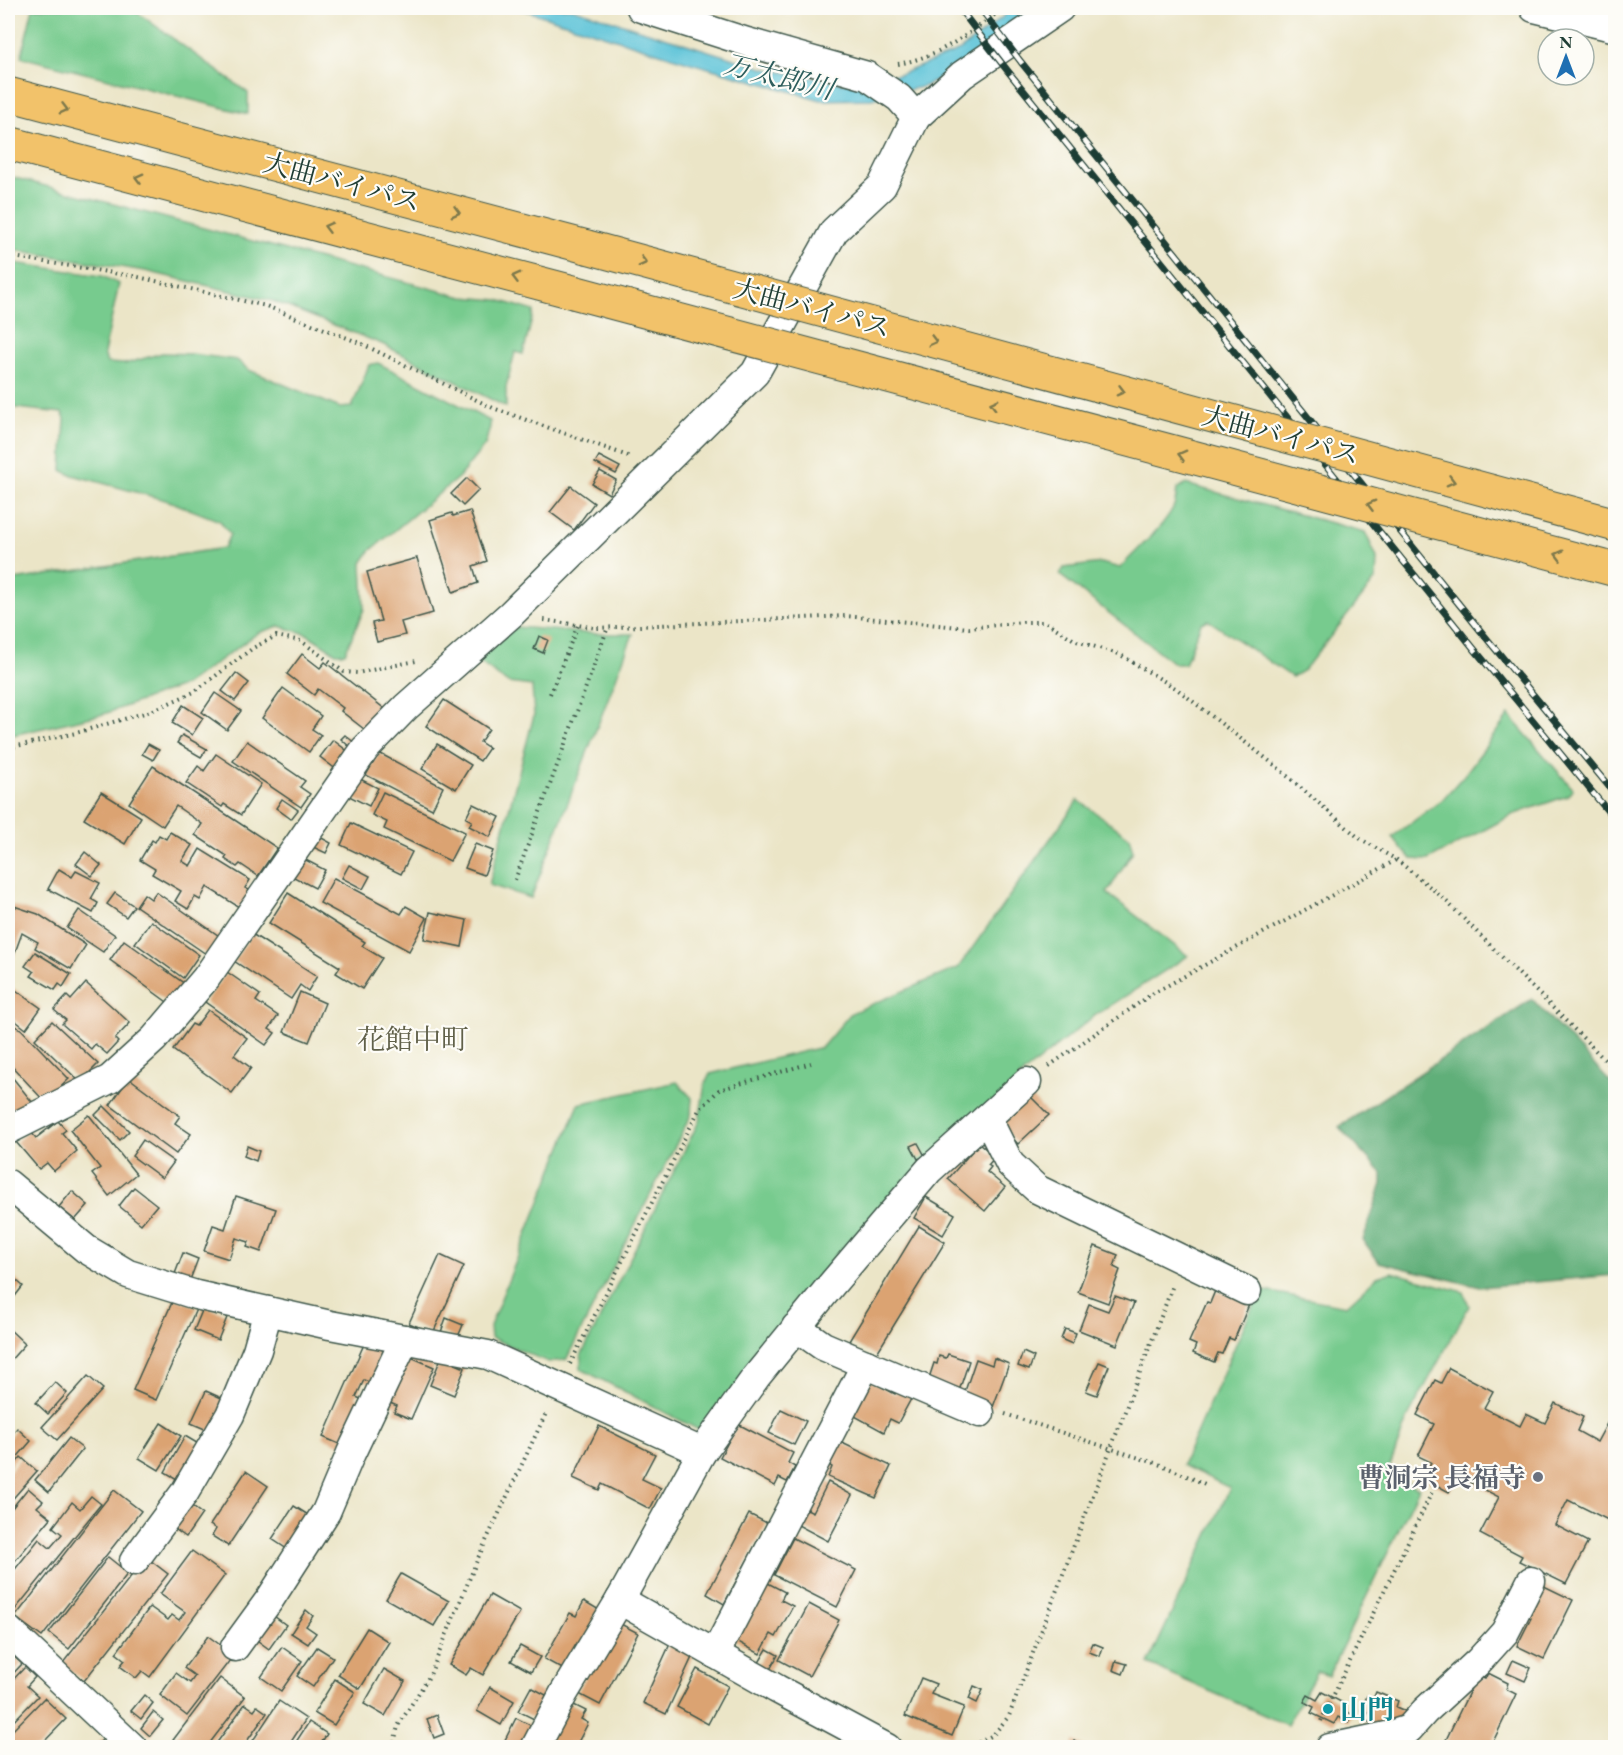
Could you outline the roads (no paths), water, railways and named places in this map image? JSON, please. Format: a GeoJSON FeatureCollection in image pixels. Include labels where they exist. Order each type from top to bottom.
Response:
{"type":"FeatureCollection","features":[{"type":"Feature","properties":{"kind":"highway","name":"大曲バイパス"},"geometry":{"type":"LineString","coordinates":[[8,94],[586,247],[1616,525]]}},
{"type":"Feature","properties":{"kind":"highway","name":"大曲バイパス"},"geometry":{"type":"LineString","coordinates":[[8,143],[1616,570]]}},
{"type":"Feature","properties":{"kind":"street"},"geometry":{"type":"LineString","coordinates":[[641,8],[747,42],[867,76],[907,107]]}},
{"type":"Feature","properties":{"kind":"street"},"geometry":{"type":"LineString","coordinates":[[8,1130],[110,1079],[154,1039],[206,978],[365,749],[406,707],[511,614],[755,373],[834,231],[882,186],[907,107],[962,75],[1060,8]]}},
{"type":"Feature","properties":{"kind":"street"},"geometry":{"type":"LineString","coordinates":[[1534,8],[1616,28]]}},
{"type":"Feature","properties":{"kind":"street"},"geometry":{"type":"LineString","coordinates":[[535,1748],[702,1452],[756,1377],[929,1170],[1027,1082]]}},
{"type":"Feature","properties":{"kind":"street"},"geometry":{"type":"LineString","coordinates":[[987,1118],[1010,1164],[1037,1189],[1247,1291]]}},
{"type":"Feature","properties":{"kind":"street"},"geometry":{"type":"LineString","coordinates":[[8,1184],[86,1249],[128,1274],[196,1295],[330,1325],[488,1355],[702,1452]]}},
{"type":"Feature","properties":{"kind":"street"},"geometry":{"type":"LineString","coordinates":[[134,1561],[185,1492],[230,1415],[257,1350],[268,1311]]}},
{"type":"Feature","properties":{"kind":"street"},"geometry":{"type":"LineString","coordinates":[[796,1327],[823,1346],[980,1413]]}},
{"type":"Feature","properties":{"kind":"street"},"geometry":{"type":"LineString","coordinates":[[235,1647],[270,1599],[326,1512],[405,1339]]}},
{"type":"Feature","properties":{"kind":"street"},"geometry":{"type":"LineString","coordinates":[[715,1654],[866,1364]]}},
{"type":"Feature","properties":{"kind":"street"},"geometry":{"type":"LineString","coordinates":[[1324,1737],[1387,1736],[1409,1729],[1478,1662],[1505,1632],[1531,1581]]}},
{"type":"Feature","properties":{"kind":"street"},"geometry":{"type":"LineString","coordinates":[[620,1600],[887,1748]]}},
{"type":"Feature","properties":{"kind":"street"},"geometry":{"type":"LineString","coordinates":[[8,1630],[133,1748]]}},
{"type":"Feature","properties":{"kind":"water","name":"万太郎川"},"geometry":{"type":"Polygon","coordinates":[[[518,8],[572,8],[766,69],[842,83],[901,74],[960,50],[1014,8],[1041,8],[976,58],[925,86],[871,99],[821,100],[691,63],[518,8]]]}},
{"type":"Feature","properties":{"kind":"railway"},"geometry":{"type":"LineString","coordinates":[[959,8],[1475,650],[1616,821]]}},
{"type":"Feature","properties":{"kind":"railway"},"geometry":{"type":"LineString","coordinates":[[980,8],[1021,62],[1488,640],[1616,795]]}},
{"type":"Feature","properties":{"kind":"place","name":"曹洞宗 長福寺"},"geometry":{"type":"Point","coordinates":[1538,1477]}},
{"type":"Feature","properties":{"kind":"place","name":"山門"},"geometry":{"type":"Point","coordinates":[1328,1709]}},
{"type":"Feature","properties":{"kind":"district","name":"花館中町"},"geometry":{"type":"Point","coordinates":[413,1039]}}]}
